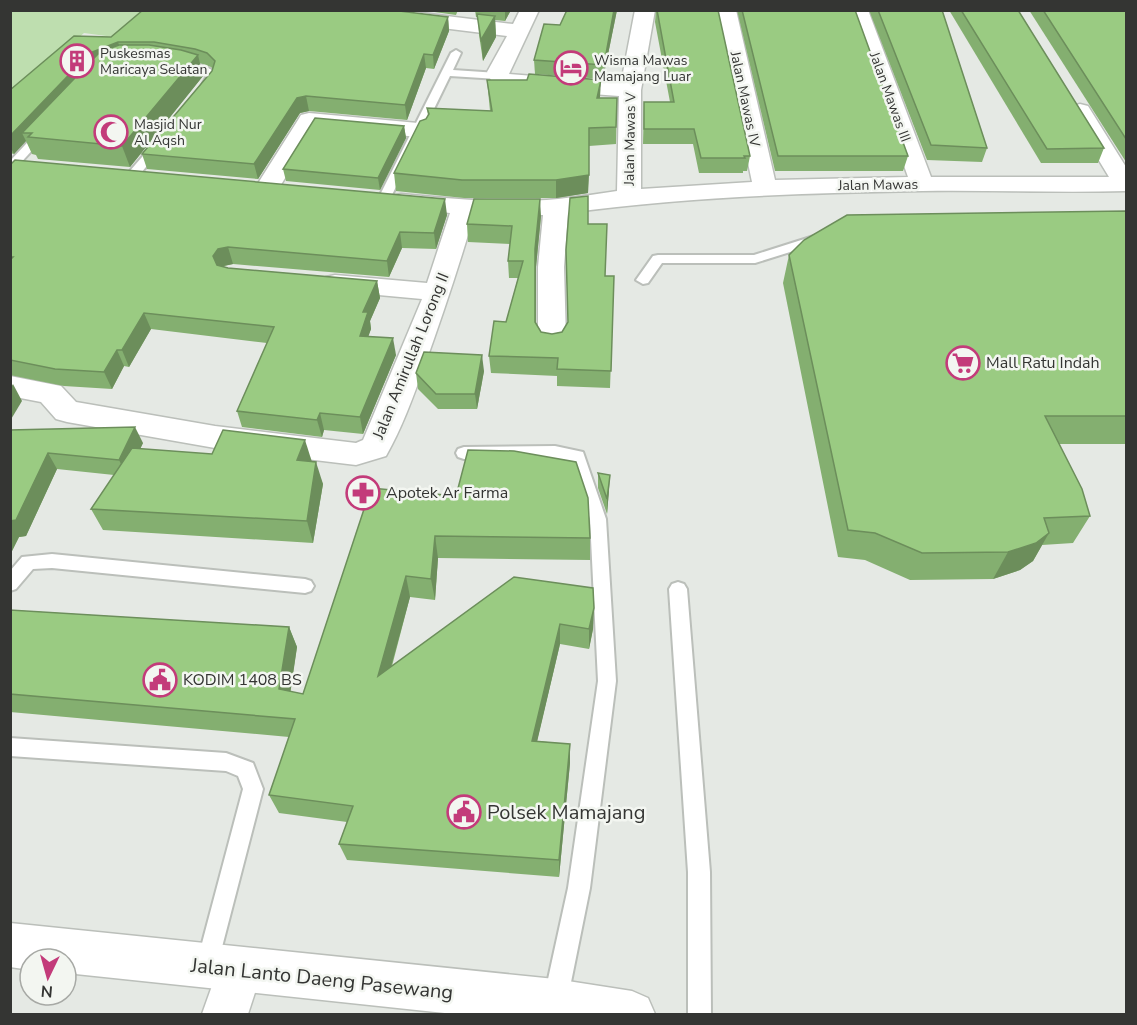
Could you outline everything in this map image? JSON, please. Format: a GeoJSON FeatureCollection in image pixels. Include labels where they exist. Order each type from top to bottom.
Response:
{"type":"FeatureCollection","features":[{"type":"Feature","properties":{"kind":"street"},"geometry":{"type":"LineString","coordinates":[[345,10],[518,31]]}},
{"type":"Feature","properties":{"kind":"street"},"geometry":{"type":"LineString","coordinates":[[530,10],[498,76],[501,80],[630,90]]}},
{"type":"Feature","properties":{"kind":"street","name":"Jalan Mawas V"},"geometry":{"type":"LineString","coordinates":[[629,197],[630,90],[645,10]]}},
{"type":"Feature","properties":{"kind":"street","name":"Jalan Mawas IV"},"geometry":{"type":"LineString","coordinates":[[726,10],[765,188]]}},
{"type":"Feature","properties":{"kind":"street","name":"Jalan Mawas III"},"geometry":{"type":"LineString","coordinates":[[858,10],[922,184]]}},
{"type":"Feature","properties":{"kind":"street"},"geometry":{"type":"LineString","coordinates":[[1070,97],[1126,183]]}},
{"type":"Feature","properties":{"kind":"street"},"geometry":{"type":"LineString","coordinates":[[267,188],[309,120],[418,130]]}},
{"type":"Feature","properties":{"kind":"street"},"geometry":{"type":"LineString","coordinates":[[11,166],[45,168]]}},
{"type":"Feature","properties":{"kind":"street","name":"Jalan Mawas"},"geometry":{"type":"LineString","coordinates":[[372,198],[464,207],[556,207],[629,197],[765,188],[922,184],[1126,183]]}},
{"type":"Feature","properties":{"kind":"street","name":"Jalan Amirullah Lorong II"},"geometry":{"type":"LineString","coordinates":[[10,386],[50,393],[67,411],[215,437],[356,454],[365,453],[375,448],[395,404],[438,292],[464,207]]}},
{"type":"Feature","properties":{"kind":"street"},"geometry":{"type":"LineString","coordinates":[[552,340],[551,267],[556,207]]}},
{"type":"Feature","properties":{"kind":"street"},"geometry":{"type":"LineString","coordinates":[[313,281],[438,292]]}},
{"type":"Feature","properties":{"kind":"street","name":"Jalan Lanto Daeng Pasewang"},"geometry":{"type":"LineString","coordinates":[[10,945],[555,1002],[632,1014]]}},
{"type":"Feature","properties":{"kind":"street"},"geometry":{"type":"LineString","coordinates":[[223,969],[225,1014]]}},
{"type":"Feature","properties":{"kind":"lane"},"geometry":{"type":"LineString","coordinates":[[372,198],[418,130],[456,53]]}},
{"type":"Feature","properties":{"kind":"lane"},"geometry":{"type":"LineString","coordinates":[[164,64],[198,67],[212,74],[210,82],[196,99]]}},
{"type":"Feature","properties":{"kind":"lane"},"geometry":{"type":"LineString","coordinates":[[446,73],[498,76]]}},
{"type":"Feature","properties":{"kind":"lane"},"geometry":{"type":"LineString","coordinates":[[11,166],[52,123]]}},
{"type":"Feature","properties":{"kind":"lane"},"geometry":{"type":"LineString","coordinates":[[133,176],[168,133]]}},
{"type":"Feature","properties":{"kind":"lane"},"geometry":{"type":"LineString","coordinates":[[643,280],[658,259],[755,259],[834,234]]}},
{"type":"Feature","properties":{"kind":"lane"},"geometry":{"type":"LineString","coordinates":[[464,453],[555,452],[577,456],[598,519],[607,681],[579,888],[555,1002]]}},
{"type":"Feature","properties":{"kind":"lane"},"geometry":{"type":"LineString","coordinates":[[10,584],[28,562],[52,561],[305,586]]}},
{"type":"Feature","properties":{"kind":"lane"},"geometry":{"type":"LineString","coordinates":[[678,589],[699,872],[700,1014]]}},
{"type":"Feature","properties":{"kind":"lane"},"geometry":{"type":"LineString","coordinates":[[10,747],[226,762],[246,770],[253,789],[223,969]]}},
{"type":"Feature","properties":{"kind":"green space"},"geometry":{"type":"Polygon","coordinates":[[[11,11],[149,11],[121,38],[84,33],[11,97],[11,11]]]}},
{"type":"Feature","properties":{"kind":"building"},"geometry":{"type":"Polygon","coordinates":[[[143,10],[391,10],[448,17],[433,55],[424,54],[405,105],[306,96],[297,98],[254,164],[142,154],[212,71],[215,61],[207,53],[195,49],[154,42],[118,42],[90,53],[10,136],[10,90],[74,36],[111,37],[143,10]]]}},
{"type":"Feature","properties":{"kind":"building"},"geometry":{"type":"Polygon","coordinates":[[[567,10],[614,10],[604,65],[534,60],[544,24],[560,25],[567,10]]]}},
{"type":"Feature","properties":{"kind":"building"},"geometry":{"type":"Polygon","coordinates":[[[657,10],[718,10],[750,156],[701,158],[694,129],[644,129],[644,102],[674,102],[657,10]]]}},
{"type":"Feature","properties":{"kind":"building"},"geometry":{"type":"Polygon","coordinates":[[[742,10],[855,10],[908,156],[778,156],[742,10]]]}},
{"type":"Feature","properties":{"kind":"building"},"geometry":{"type":"Polygon","coordinates":[[[878,10],[942,10],[987,148],[931,145],[878,10]]]}},
{"type":"Feature","properties":{"kind":"building"},"geometry":{"type":"Polygon","coordinates":[[[961,10],[1018,10],[1104,148],[1047,149],[961,10]]]}},
{"type":"Feature","properties":{"kind":"building"},"geometry":{"type":"Polygon","coordinates":[[[1043,10],[1126,10],[1126,139],[1043,10]]]}},
{"type":"Feature","properties":{"kind":"building"},"geometry":{"type":"Polygon","coordinates":[[[477,14],[495,16],[481,40],[477,14]]]}},
{"type":"Feature","properties":{"kind":"building"},"geometry":{"type":"Polygon","coordinates":[[[119,45],[149,45],[198,55],[122,146],[28,137],[32,133],[22,133],[98,54],[119,45]]]}},
{"type":"Feature","properties":{"kind":"building"},"geometry":{"type":"Polygon","coordinates":[[[529,74],[601,80],[597,98],[617,98],[616,127],[589,128],[589,175],[556,180],[462,180],[394,173],[420,121],[426,119],[429,114],[427,108],[492,111],[487,80],[527,80],[529,74]]]}},
{"type":"Feature","properties":{"kind":"building"},"geometry":{"type":"Polygon","coordinates":[[[315,118],[404,126],[378,178],[283,169],[315,118]]]}},
{"type":"Feature","properties":{"kind":"building"},"geometry":{"type":"Polygon","coordinates":[[[15,160],[445,199],[434,233],[400,232],[387,261],[228,247],[218,249],[213,256],[217,265],[228,268],[377,281],[363,312],[368,312],[360,336],[393,338],[360,417],[320,413],[317,420],[237,411],[274,327],[144,313],[122,350],[117,350],[104,372],[55,369],[10,360],[10,260],[13,257],[10,257],[10,165],[15,160]]]}},
{"type":"Feature","properties":{"kind":"building"},"geometry":{"type":"Polygon","coordinates":[[[588,196],[588,224],[607,224],[605,276],[614,276],[611,371],[557,369],[558,358],[489,356],[494,321],[506,322],[523,261],[508,261],[512,226],[467,224],[474,199],[540,199],[535,249],[535,322],[541,332],[552,334],[562,332],[568,322],[566,250],[570,198],[588,196]]]}},
{"type":"Feature","properties":{"kind":"building","name":"Mall Ratu Indah"},"geometry":{"type":"Polygon","coordinates":[[[1126,211],[1126,416],[1045,416],[1082,489],[1090,516],[1044,518],[1049,533],[1036,543],[1008,552],[922,553],[875,533],[848,530],[789,255],[804,240],[847,215],[1126,211]]]}},
{"type":"Feature","properties":{"kind":"building"},"geometry":{"type":"Polygon","coordinates":[[[424,352],[482,355],[475,394],[436,394],[416,373],[424,352]]]}},
{"type":"Feature","properties":{"kind":"building"},"geometry":{"type":"Polygon","coordinates":[[[135,427],[119,460],[48,453],[16,520],[10,521],[10,430],[135,427]]]}},
{"type":"Feature","properties":{"kind":"building"},"geometry":{"type":"Polygon","coordinates":[[[223,430],[305,440],[297,460],[316,462],[307,521],[91,509],[132,448],[212,454],[223,430]]]}},
{"type":"Feature","properties":{"kind":"building"},"geometry":{"type":"Polygon","coordinates":[[[468,450],[514,451],[576,462],[588,498],[590,538],[435,536],[431,579],[406,576],[378,676],[514,577],[593,588],[594,608],[589,629],[560,624],[532,741],[570,744],[559,860],[339,844],[353,806],[269,795],[295,719],[10,694],[10,610],[289,627],[279,689],[303,694],[371,488],[456,496],[468,450]]]}},
{"type":"Feature","properties":{"kind":"building"},"geometry":{"type":"Polygon","coordinates":[[[598,473],[610,475],[607,499],[598,473]]]}},
{"type":"Feature","properties":{"kind":"place","name":"Puskesmas Maricaya Selatan"},"geometry":{"type":"Point","coordinates":[77,61]}},
{"type":"Feature","properties":{"kind":"place","name":"Wisma Mawas Mamajang Luar"},"geometry":{"type":"Point","coordinates":[571,68]}},
{"type":"Feature","properties":{"kind":"place","name":"Masjid Nur Al Aqsh"},"geometry":{"type":"Point","coordinates":[111,132]}},
{"type":"Feature","properties":{"kind":"place","name":"Mall Ratu Indah"},"geometry":{"type":"Point","coordinates":[963,363]}},
{"type":"Feature","properties":{"kind":"place","name":"Apotek Ar Farma"},"geometry":{"type":"Point","coordinates":[363,493]}},
{"type":"Feature","properties":{"kind":"place","name":"KODIM 1408 BS"},"geometry":{"type":"Point","coordinates":[160,680]}},
{"type":"Feature","properties":{"kind":"place","name":"Polsek Mamajang"},"geometry":{"type":"Point","coordinates":[464,812]}}]}
